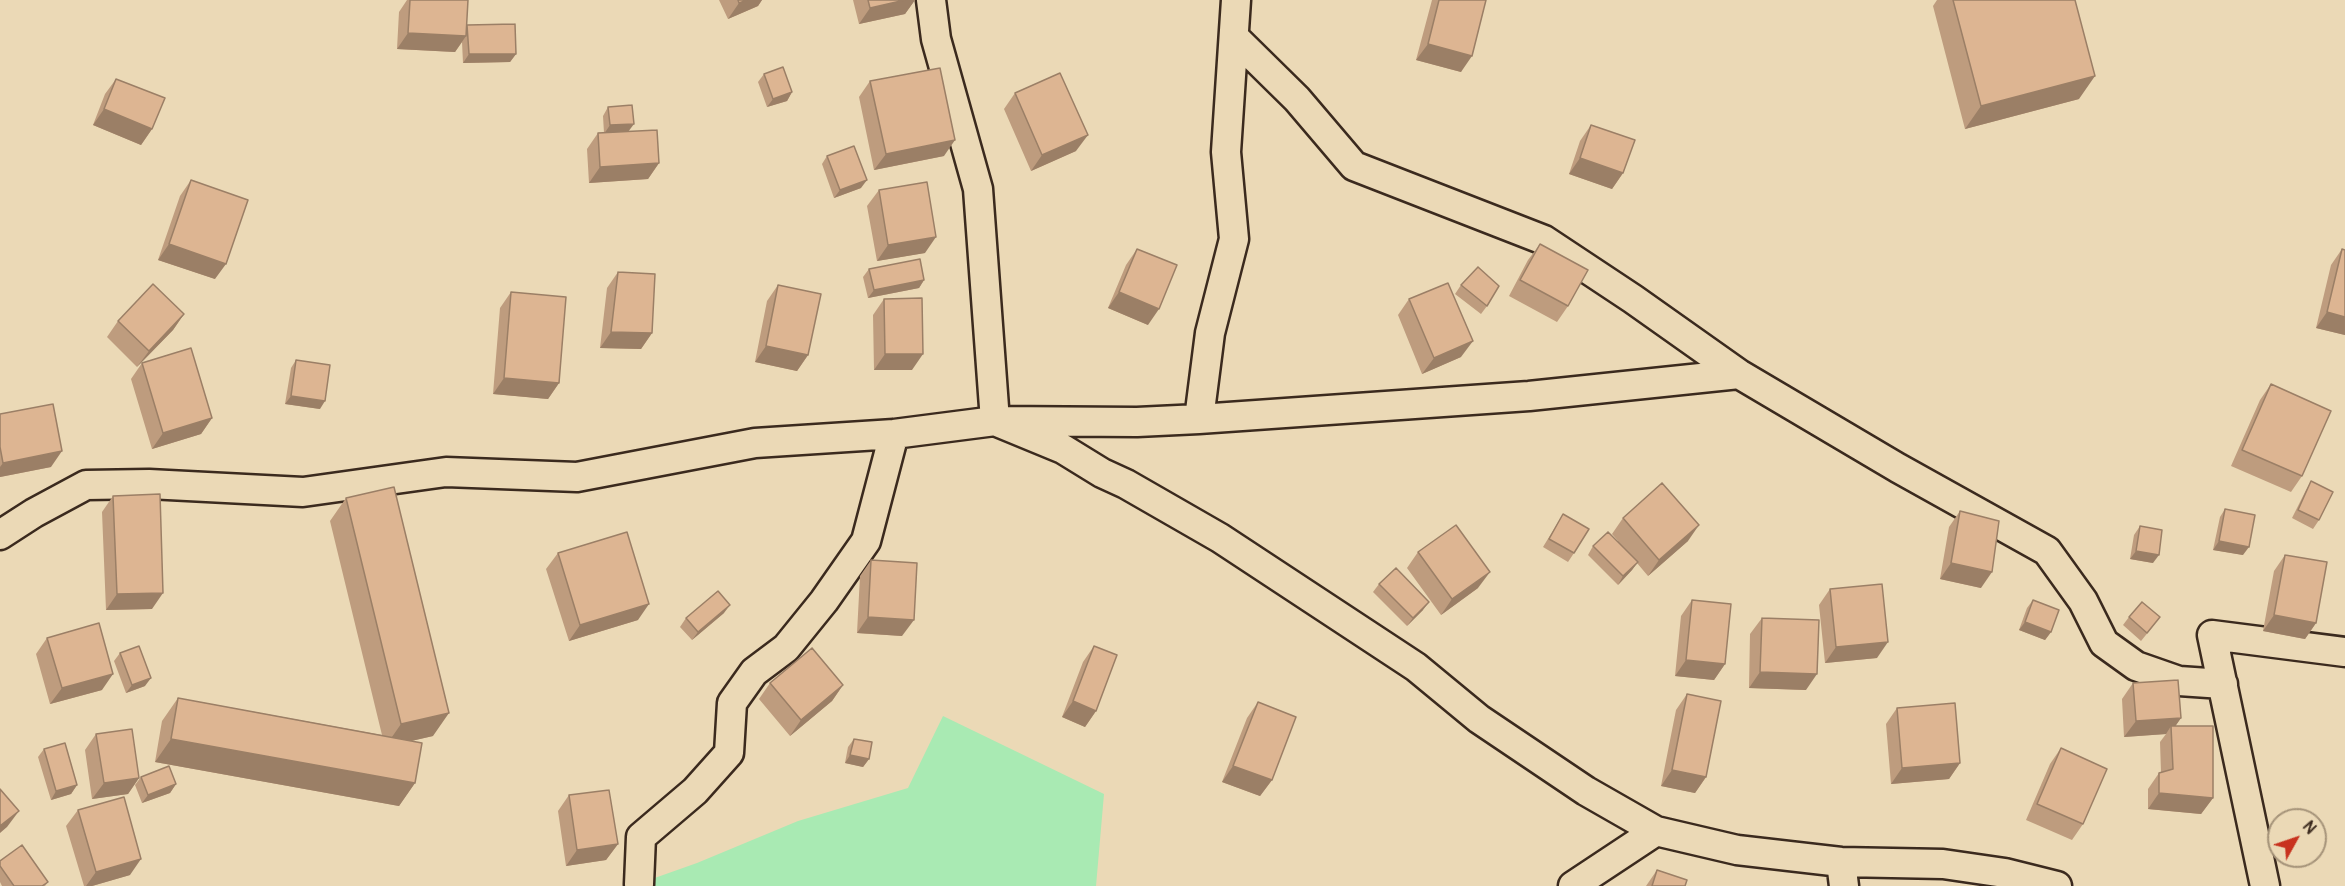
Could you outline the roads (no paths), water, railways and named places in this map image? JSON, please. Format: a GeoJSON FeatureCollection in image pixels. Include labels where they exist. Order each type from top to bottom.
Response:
{"type":"FeatureCollection","features":[{"type":"Feature","properties":{"kind":"street"},"geometry":{"type":"LineString","coordinates":[[931,0],[936,39],[978,189],[995,421]]}},
{"type":"Feature","properties":{"kind":"street"},"geometry":{"type":"LineString","coordinates":[[1199,418],[1210,333],[1233,239],[1226,152],[1236,0]]}},
{"type":"Feature","properties":{"kind":"street"},"geometry":{"type":"LineString","coordinates":[[1234,37],[1297,99],[1354,166],[1544,240],[1739,374],[1898,468],[2048,551],[2083,601],[2104,643],[2136,666],[2179,681],[2223,684]]}},
{"type":"Feature","properties":{"kind":"street"},"geometry":{"type":"LineString","coordinates":[[0,535],[34,513],[86,485],[149,484],[303,492],[446,472],[577,477],[755,443],[894,434],[995,421],[1137,422],[1528,396],[1739,374]]}},
{"type":"Feature","properties":{"kind":"street"},"geometry":{"type":"LineString","coordinates":[[995,421],[1063,449],[1220,538],[1416,667],[1479,719],[1586,791],[1656,831],[1843,874],[1943,864],[2005,873],[2057,886]]}},
{"type":"Feature","properties":{"kind":"street"},"geometry":{"type":"LineString","coordinates":[[639,884],[641,837],[695,791],[729,753],[732,703],[754,672],[786,648],[824,601],[866,541],[894,434]]}},
{"type":"Feature","properties":{"kind":"street"},"geometry":{"type":"LineString","coordinates":[[2265,886],[2212,635],[2345,652]]}},
{"type":"Feature","properties":{"kind":"street"},"geometry":{"type":"LineString","coordinates":[[1573,886],[1656,831]]}}]}
